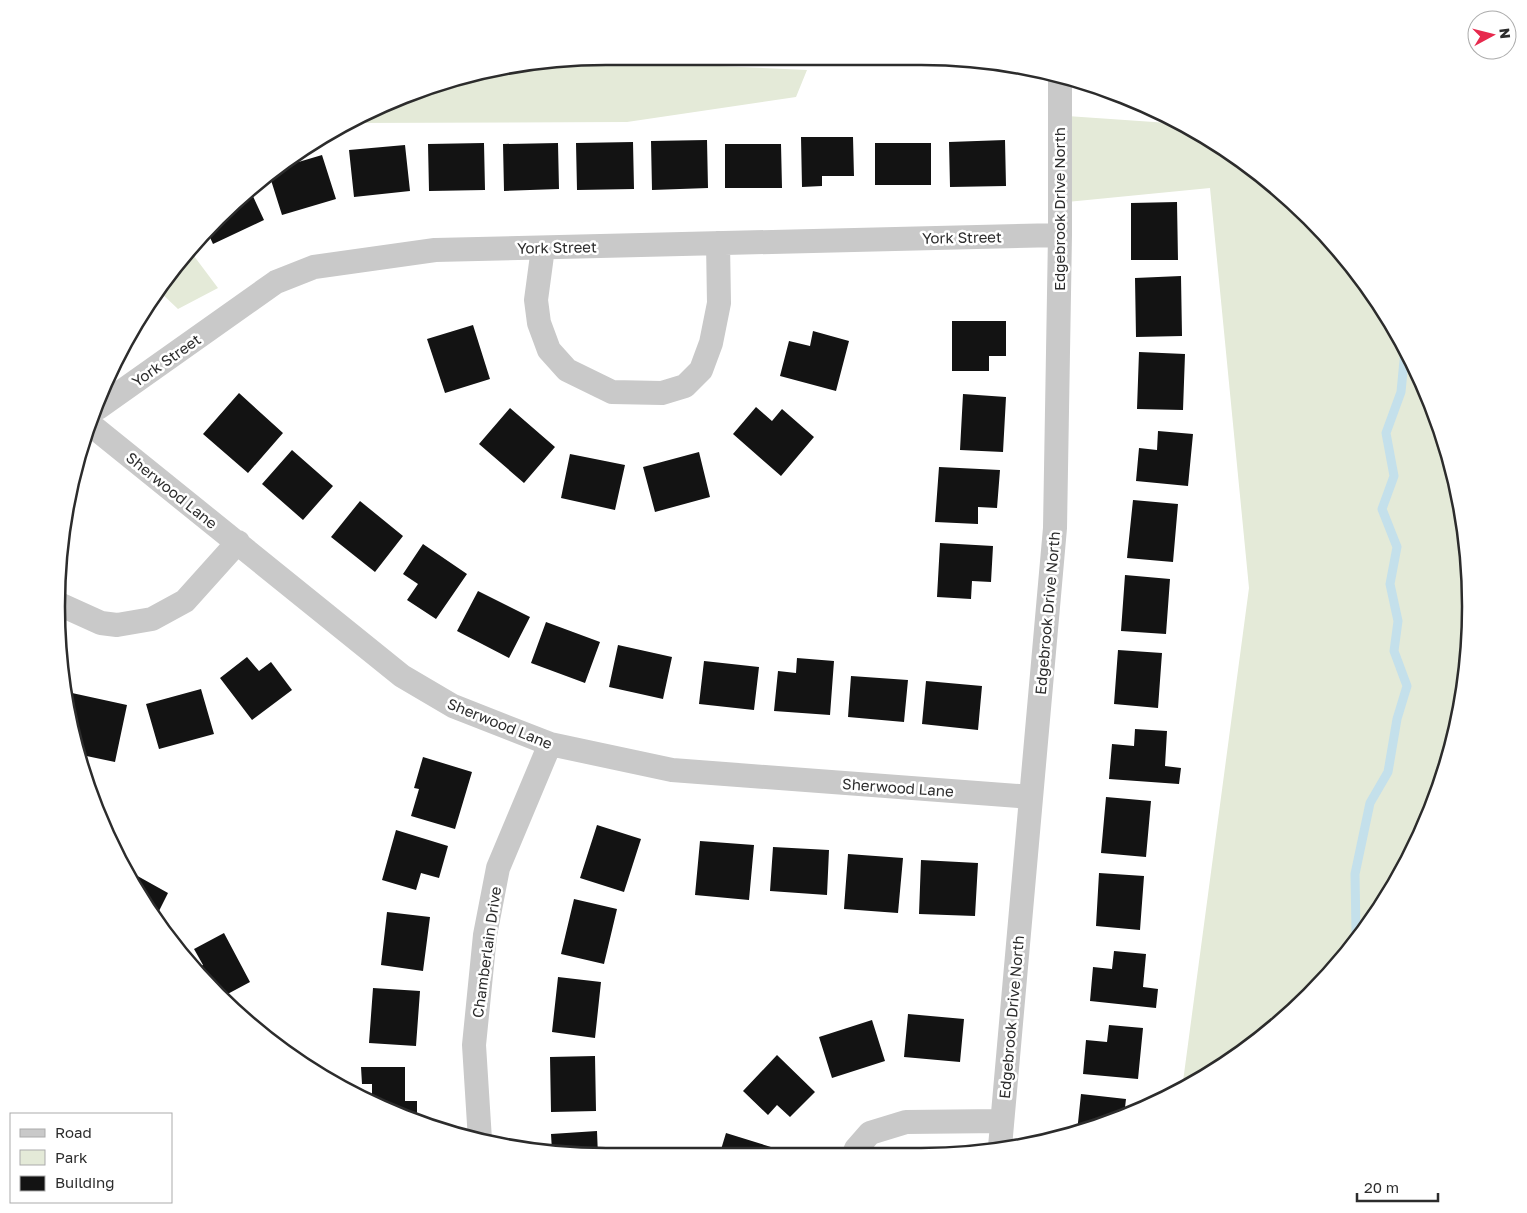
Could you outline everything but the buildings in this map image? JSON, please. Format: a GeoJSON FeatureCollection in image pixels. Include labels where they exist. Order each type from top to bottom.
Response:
{"type":"FeatureCollection","features":[{"type":"Feature","properties":{"kind":"street","name":"Edgebrook Drive North"},"geometry":{"type":"LineString","coordinates":[[1000,1142],[1055,528],[1060,235],[1060,83]]}},
{"type":"Feature","properties":{"kind":"street","name":"York Street"},"geometry":{"type":"LineString","coordinates":[[104,403],[276,282],[314,267],[435,250],[1060,235]]}},
{"type":"Feature","properties":{"kind":"street"},"geometry":{"type":"LineString","coordinates":[[542,248],[536,300],[539,323],[549,350],[567,370],[612,392],[662,393],[684,386],[701,370],[711,343],[719,303],[718,243]]}},
{"type":"Feature","properties":{"kind":"street","name":"Sherwood Lane"},"geometry":{"type":"LineString","coordinates":[[95,428],[402,676],[453,706],[550,744],[672,770],[1031,796]]}},
{"type":"Feature","properties":{"kind":"street"},"geometry":{"type":"LineString","coordinates":[[65,607],[101,624],[116,625],[152,619],[185,601],[238,542]]}},
{"type":"Feature","properties":{"kind":"street","name":"Chamberlain Drive"},"geometry":{"type":"LineString","coordinates":[[480,1133],[474,1045],[485,935],[498,868],[550,744]]}},
{"type":"Feature","properties":{"kind":"street"},"geometry":{"type":"LineString","coordinates":[[857,1148],[870,1133],[906,1122],[1002,1121]]}},
{"type":"Feature","properties":{"kind":"green space"},"geometry":{"type":"Polygon","coordinates":[[[696,65],[807,70],[796,97],[627,122],[363,123],[399,106],[466,83],[536,70],[571,66],[696,65]]]}},
{"type":"Feature","properties":{"kind":"green space"},"geometry":{"type":"Polygon","coordinates":[[[1067,116],[1163,123],[1221,156],[1278,199],[1328,249],[1350,277],[1371,306],[1406,367],[1421,399],[1444,466],[1457,536],[1461,571],[1461,642],[1452,712],[1444,747],[1433,781],[1421,814],[1406,846],[1371,907],[1328,964],[1278,1014],[1221,1057],[1183,1079],[1249,588],[1210,188],[1067,202],[1067,116]]]}},
{"type":"Feature","properties":{"kind":"green space"},"geometry":{"type":"Polygon","coordinates":[[[194,256],[218,288],[178,309],[164,295],[194,256]]]}},
{"type":"Feature","properties":{"kind":"waterway"},"geometry":{"type":"LineString","coordinates":[[1356,928],[1355,874],[1370,803],[1388,772],[1397,719],[1407,686],[1394,651],[1398,621],[1390,584],[1397,547],[1382,509],[1394,476],[1386,433],[1401,392],[1404,363]]}}]}
